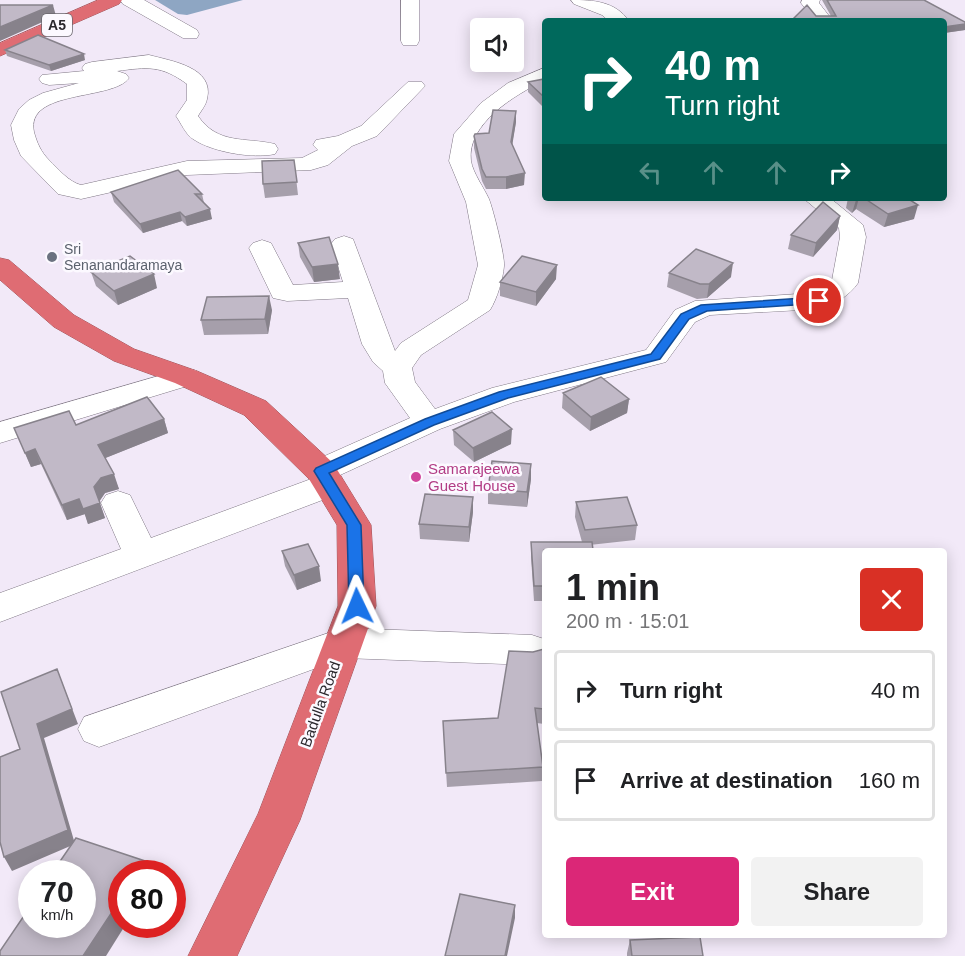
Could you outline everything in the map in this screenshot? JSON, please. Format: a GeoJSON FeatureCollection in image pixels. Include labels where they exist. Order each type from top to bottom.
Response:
{"type":"FeatureCollection","features":[{"type":"Feature","properties":{"kind":"highway","name":"A5"},"geometry":{"type":"LineString","coordinates":[[0,50],[113,0]]}},
{"type":"Feature","properties":{"kind":"highway","name":"Badulla Road"},"geometry":{"type":"LineString","coordinates":[[0,266],[64,321],[124,355],[186,377],[255,408],[325,478],[354,525],[357,606],[278,820],[212,956]]}},
{"type":"Feature","properties":{"kind":"street"},"geometry":{"type":"LineString","coordinates":[[129,0],[145,6],[190,34]]}},
{"type":"Feature","properties":{"kind":"street"},"geometry":{"type":"LineString","coordinates":[[410,0],[410,41]]}},
{"type":"Feature","properties":{"kind":"street"},"geometry":{"type":"LineString","coordinates":[[580,0],[608,11],[617,18]]}},
{"type":"Feature","properties":{"kind":"street"},"geometry":{"type":"LineString","coordinates":[[811,0],[810,3],[822,18]]}},
{"type":"Feature","properties":{"kind":"street"},"geometry":{"type":"LineString","coordinates":[[8,109],[49,79],[96,67],[149,61],[177,68],[197,82],[197,100],[187,116],[200,134],[234,147],[291,151],[344,141],[369,131],[415,86]]}},
{"type":"Feature","properties":{"kind":"street"},"geometry":{"type":"LineString","coordinates":[[49,79],[110,75],[118,78],[111,83],[41,100],[30,108],[22,120],[22,133],[34,159],[66,189],[76,191],[187,168],[313,163],[344,141]]}},
{"type":"Feature","properties":{"kind":"street"},"geometry":{"type":"LineString","coordinates":[[397,368],[411,349],[480,304],[491,265],[478,202],[460,161],[465,134],[488,107],[515,87],[542,75]]}},
{"type":"Feature","properties":{"kind":"street"},"geometry":{"type":"LineString","coordinates":[[0,608],[142,555],[325,478],[429,422],[503,395],[656,356],[685,316],[705,308],[819,301],[845,283],[853,237],[851,225],[819,201]]}},
{"type":"Feature","properties":{"kind":"street"},"geometry":{"type":"LineString","coordinates":[[344,244],[376,344],[383,356],[397,368],[400,383],[429,422]]}},
{"type":"Feature","properties":{"kind":"street"},"geometry":{"type":"LineString","coordinates":[[262,248],[283,292],[360,289]]}},
{"type":"Feature","properties":{"kind":"street"},"geometry":{"type":"LineString","coordinates":[[0,433],[186,377]]}},
{"type":"Feature","properties":{"kind":"street"},"geometry":{"type":"LineString","coordinates":[[118,503],[142,555]]}},
{"type":"Feature","properties":{"kind":"street"},"geometry":{"type":"LineString","coordinates":[[99,729],[343,643],[532,650]]}},
{"type":"Feature","properties":{"kind":"water"},"geometry":{"type":"Polygon","coordinates":[[[155,0],[243,0],[187,15],[178,14],[155,0]]]}},
{"type":"Feature","properties":{"kind":"building"},"geometry":{"type":"Polygon","coordinates":[[[827,0],[924,0],[965,24],[947,27],[947,18],[794,18],[807,5],[816,16],[836,16],[827,0]]]}},
{"type":"Feature","properties":{"kind":"building"},"geometry":{"type":"Polygon","coordinates":[[[0,5],[53,5],[0,27],[0,5]]]}},
{"type":"Feature","properties":{"kind":"building"},"geometry":{"type":"Polygon","coordinates":[[[38,35],[84,54],[49,65],[5,50],[38,35]]]}},
{"type":"Feature","properties":{"kind":"building"},"geometry":{"type":"Polygon","coordinates":[[[542,79],[542,95],[528,82],[542,79]]]}},
{"type":"Feature","properties":{"kind":"building"},"geometry":{"type":"Polygon","coordinates":[[[493,110],[516,111],[511,142],[525,173],[506,177],[486,177],[474,136],[489,133],[493,110]]]}},
{"type":"Feature","properties":{"kind":"building"},"geometry":{"type":"Polygon","coordinates":[[[294,160],[297,182],[263,184],[262,161],[294,160]]]}},
{"type":"Feature","properties":{"kind":"building"},"geometry":{"type":"Polygon","coordinates":[[[178,170],[202,194],[195,194],[210,209],[185,217],[180,212],[140,224],[111,192],[178,170]]]}},
{"type":"Feature","properties":{"kind":"building"},"geometry":{"type":"Polygon","coordinates":[[[868,201],[912,201],[918,205],[888,214],[868,201]]]}},
{"type":"Feature","properties":{"kind":"building"},"geometry":{"type":"Polygon","coordinates":[[[823,202],[840,216],[816,243],[791,235],[823,202]]]}},
{"type":"Feature","properties":{"kind":"building"},"geometry":{"type":"Polygon","coordinates":[[[329,237],[338,264],[312,267],[298,243],[329,237]]]}},
{"type":"Feature","properties":{"kind":"building"},"geometry":{"type":"Polygon","coordinates":[[[696,249],[733,263],[709,284],[700,284],[669,273],[696,249]]]}},
{"type":"Feature","properties":{"kind":"building"},"geometry":{"type":"Polygon","coordinates":[[[130,256],[154,274],[114,291],[91,272],[130,256]]]}},
{"type":"Feature","properties":{"kind":"building"},"geometry":{"type":"Polygon","coordinates":[[[522,256],[557,265],[536,292],[500,282],[522,256]]]}},
{"type":"Feature","properties":{"kind":"building"},"geometry":{"type":"Polygon","coordinates":[[[269,296],[265,319],[201,320],[207,297],[269,296]]]}},
{"type":"Feature","properties":{"kind":"building"},"geometry":{"type":"Polygon","coordinates":[[[601,377],[629,399],[591,417],[563,393],[601,377]]]}},
{"type":"Feature","properties":{"kind":"building"},"geometry":{"type":"Polygon","coordinates":[[[147,397],[164,419],[98,445],[114,474],[101,478],[94,487],[100,503],[83,509],[79,499],[62,505],[35,449],[25,453],[14,428],[69,411],[76,425],[147,397]]]}},
{"type":"Feature","properties":{"kind":"building"},"geometry":{"type":"Polygon","coordinates":[[[492,412],[512,429],[473,448],[453,430],[492,412]]]}},
{"type":"Feature","properties":{"kind":"building"},"geometry":{"type":"Polygon","coordinates":[[[492,461],[531,464],[527,492],[488,489],[492,461]]]}},
{"type":"Feature","properties":{"kind":"building"},"geometry":{"type":"Polygon","coordinates":[[[425,494],[473,497],[469,527],[419,524],[425,494]]]}},
{"type":"Feature","properties":{"kind":"building"},"geometry":{"type":"Polygon","coordinates":[[[627,497],[637,525],[585,530],[576,502],[627,497]]]}},
{"type":"Feature","properties":{"kind":"building"},"geometry":{"type":"Polygon","coordinates":[[[531,542],[592,542],[593,548],[542,548],[542,586],[534,586],[531,542]]]}},
{"type":"Feature","properties":{"kind":"building"},"geometry":{"type":"Polygon","coordinates":[[[308,544],[319,566],[294,575],[282,551],[308,544]]]}},
{"type":"Feature","properties":{"kind":"building"},"geometry":{"type":"Polygon","coordinates":[[[542,650],[542,709],[535,708],[542,767],[446,773],[443,721],[498,718],[509,651],[533,652],[542,650]]]}},
{"type":"Feature","properties":{"kind":"building"},"geometry":{"type":"Polygon","coordinates":[[[57,669],[72,709],[37,724],[68,830],[4,857],[0,842],[0,757],[20,749],[1,692],[57,669]]]}},
{"type":"Feature","properties":{"kind":"building"},"geometry":{"type":"Polygon","coordinates":[[[76,838],[142,860],[108,860],[108,918],[96,936],[96,860],[61,860],[76,838]]]}},
{"type":"Feature","properties":{"kind":"building"},"geometry":{"type":"Polygon","coordinates":[[[460,894],[515,905],[505,956],[445,956],[460,894]]]}},
{"type":"Feature","properties":{"kind":"building"},"geometry":{"type":"Polygon","coordinates":[[[18,925],[18,938],[95,938],[83,956],[0,956],[0,951],[18,925]]]}},
{"type":"Feature","properties":{"kind":"building"},"geometry":{"type":"Polygon","coordinates":[[[700,938],[703,956],[632,956],[630,940],[700,938]]]}},
{"type":"Feature","properties":{"kind":"place","name":"Sri Senanandaramaya"},"geometry":{"type":"Point","coordinates":[52,257]}},
{"type":"Feature","properties":{"kind":"place","name":"Samarajeewa Guest House"},"geometry":{"type":"Point","coordinates":[416,477]}},
{"type":"Feature","properties":{"kind":"route"},"geometry":{"type":"LineString","coordinates":[[357,606],[354,525],[321,471],[429,422],[503,395],[656,356],[685,316],[705,308],[819,301]]}}]}
